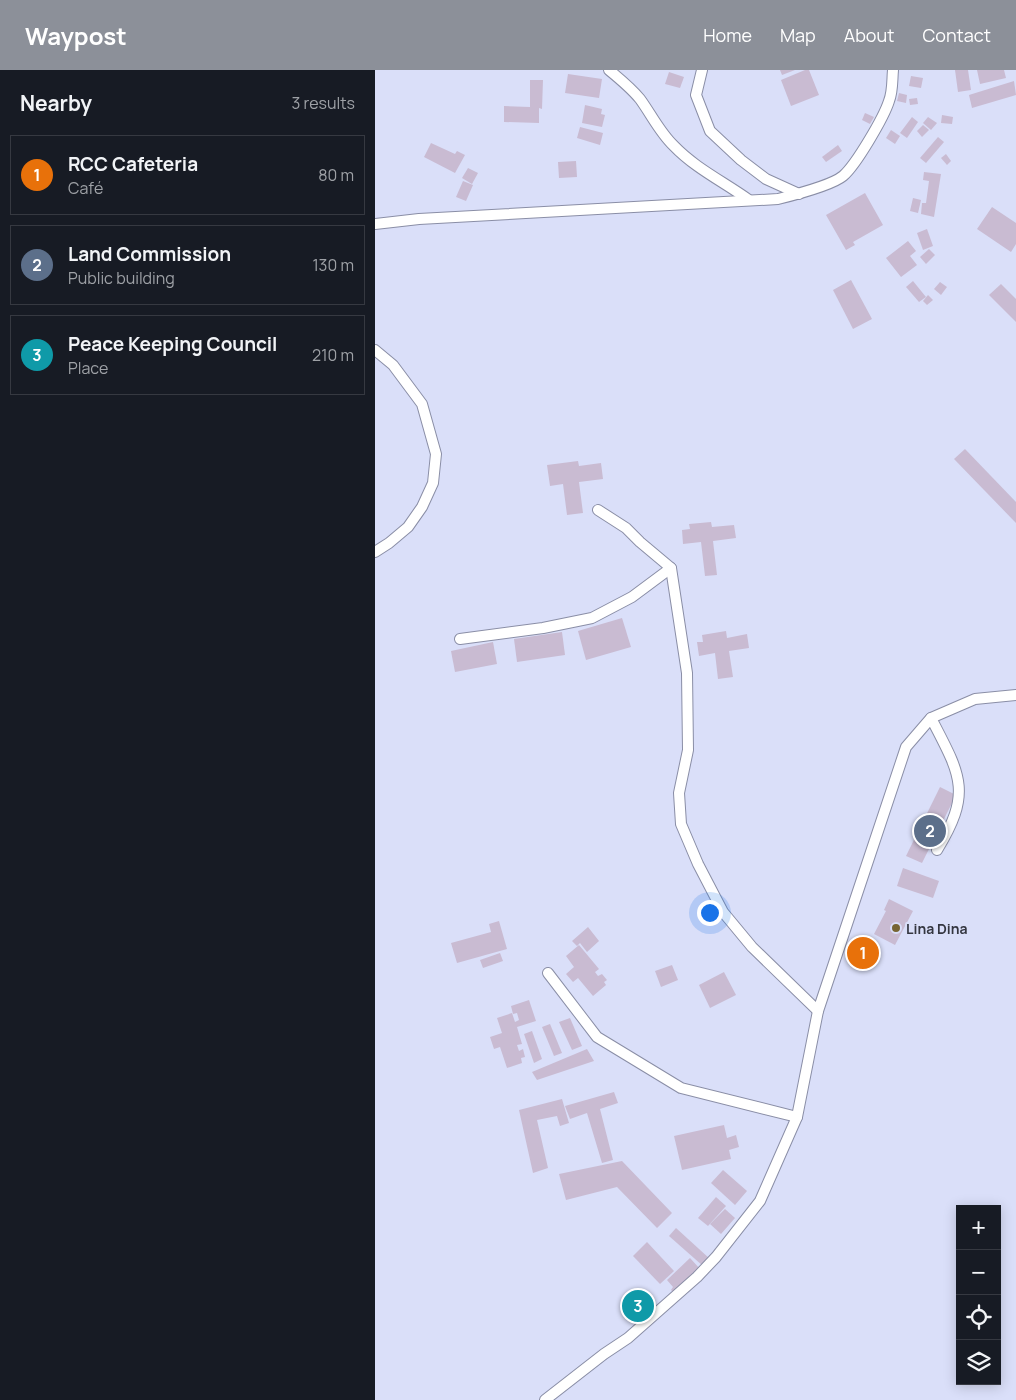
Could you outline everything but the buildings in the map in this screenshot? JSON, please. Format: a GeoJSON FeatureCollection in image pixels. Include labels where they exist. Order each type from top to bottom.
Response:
{"type":"FeatureCollection","features":[{"type":"Feature","properties":{"kind":"street"},"geometry":{"type":"LineString","coordinates":[[609,70],[629,87],[640,100],[673,146],[698,167],[749,200]]}},
{"type":"Feature","properties":{"kind":"street"},"geometry":{"type":"LineString","coordinates":[[702,70],[696,95],[709,131],[766,180],[799,194]]}},
{"type":"Feature","properties":{"kind":"street"},"geometry":{"type":"LineString","coordinates":[[375,224],[419,219],[778,199],[799,194],[842,177],[852,167],[884,113],[890,98],[893,70]]}},
{"type":"Feature","properties":{"kind":"street"},"geometry":{"type":"LineString","coordinates":[[375,350],[393,365],[422,404],[436,454],[433,483],[422,507],[407,527],[389,543],[375,552]]}},
{"type":"Feature","properties":{"kind":"street"},"geometry":{"type":"LineString","coordinates":[[598,510],[626,528],[671,568],[687,673],[688,750],[679,793],[681,824],[698,864],[723,912],[752,946],[818,1011]]}},
{"type":"Feature","properties":{"kind":"street"},"geometry":{"type":"LineString","coordinates":[[460,639],[543,628],[592,618],[632,597],[671,568]]}},
{"type":"Feature","properties":{"kind":"street"},"geometry":{"type":"LineString","coordinates":[[545,1400],[650,1320],[697,1277],[716,1257],[759,1201],[797,1117],[818,1011],[906,747],[931,718],[975,699],[1016,695]]}},
{"type":"Feature","properties":{"kind":"street"},"geometry":{"type":"LineString","coordinates":[[931,718],[949,753],[959,778],[959,801],[950,828],[937,850]]}},
{"type":"Feature","properties":{"kind":"street"},"geometry":{"type":"LineString","coordinates":[[548,973],[597,1037],[681,1088],[797,1117]]}},
{"type":"Feature","properties":{"kind":"place","name":"Land Commission"},"geometry":{"type":"Point","coordinates":[930,831]}},
{"type":"Feature","properties":{"kind":"place","name":"Lina Dina"},"geometry":{"type":"Point","coordinates":[896,928]}},
{"type":"Feature","properties":{"kind":"place","name":"RCC Cafeteria"},"geometry":{"type":"Point","coordinates":[863,953]}},
{"type":"Feature","properties":{"kind":"place","name":"Peace Keeping Council"},"geometry":{"type":"Point","coordinates":[638,1306]}}]}
